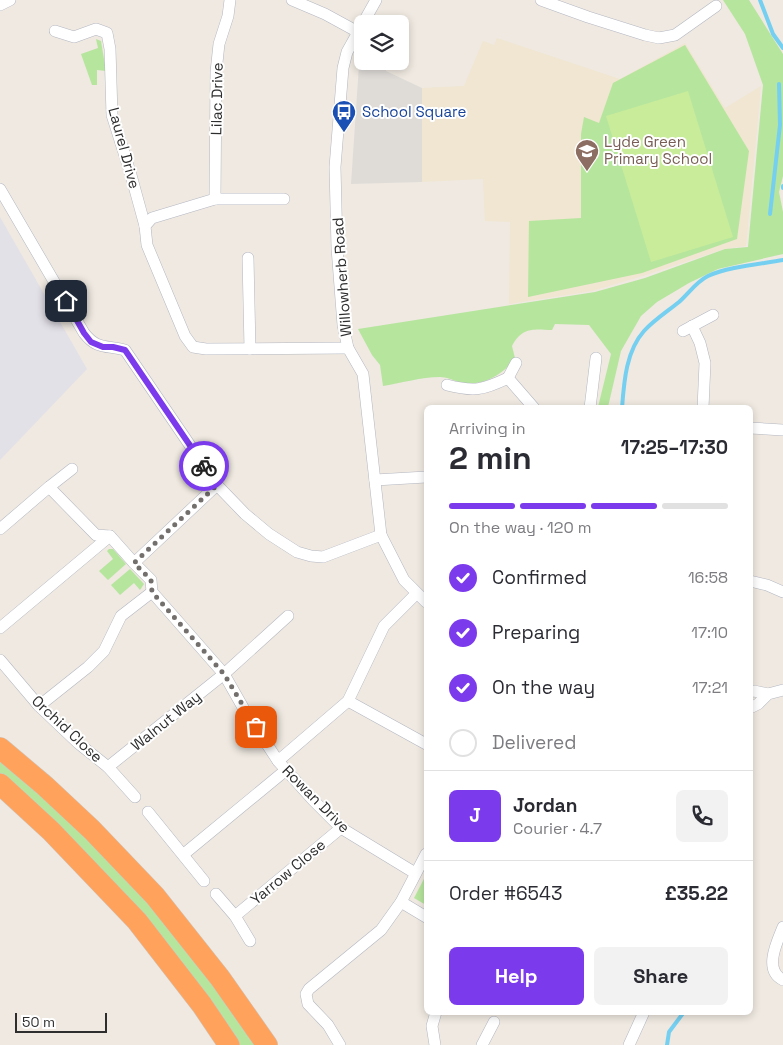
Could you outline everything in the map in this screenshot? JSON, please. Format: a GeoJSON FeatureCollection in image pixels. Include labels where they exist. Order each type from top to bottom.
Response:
{"type":"FeatureCollection","features":[{"type":"Feature","properties":{"kind":"highway"},"geometry":{"type":"LineString","coordinates":[[0,748],[45,786],[92,830],[155,896],[220,978],[267,1045]]}},
{"type":"Feature","properties":{"kind":"highway"},"geometry":{"type":"LineString","coordinates":[[0,784],[51,831],[137,920],[202,1005],[229,1045]]}},
{"type":"Feature","properties":{"kind":"street"},"geometry":{"type":"LineString","coordinates":[[0,5],[10,0]]}},
{"type":"Feature","properties":{"kind":"street","name":"Lilac Drive"},"geometry":{"type":"LineString","coordinates":[[216,199],[216,72],[218,44],[228,16],[230,0]]}},
{"type":"Feature","properties":{"kind":"street"},"geometry":{"type":"LineString","coordinates":[[292,0],[354,30]]}},
{"type":"Feature","properties":{"kind":"street","name":"Willowherb Road"},"geometry":{"type":"LineString","coordinates":[[368,15],[376,0]]}},
{"type":"Feature","properties":{"kind":"street"},"geometry":{"type":"LineString","coordinates":[[541,0],[588,17],[659,38],[675,35],[716,6]]}},
{"type":"Feature","properties":{"kind":"street","name":"Laurel Drive"},"geometry":{"type":"LineString","coordinates":[[55,31],[74,37],[96,29],[106,33],[110,49],[112,115],[145,226]]}},
{"type":"Feature","properties":{"kind":"street","name":"Willowherb Road"},"geometry":{"type":"LineString","coordinates":[[354,39],[347,52],[343,68],[335,167],[342,326],[348,348],[363,374],[381,535],[404,580],[424,600]]}},
{"type":"Feature","properties":{"kind":"street"},"geometry":{"type":"LineString","coordinates":[[0,189],[84,333],[91,342],[103,347],[125,350],[217,485],[245,514],[297,552],[311,556],[324,557],[381,535]]}},
{"type":"Feature","properties":{"kind":"street"},"geometry":{"type":"LineString","coordinates":[[284,199],[216,199],[152,218],[145,226],[147,245],[185,336],[193,347],[206,349],[348,348]]}},
{"type":"Feature","properties":{"kind":"street"},"geometry":{"type":"LineString","coordinates":[[248,258],[250,349]]}},
{"type":"Feature","properties":{"kind":"street"},"geometry":{"type":"LineString","coordinates":[[703,405],[705,363],[700,343],[687,329],[713,315]]}},
{"type":"Feature","properties":{"kind":"street"},"geometry":{"type":"LineString","coordinates":[[590,405],[596,358]]}},
{"type":"Feature","properties":{"kind":"street"},"geometry":{"type":"LineString","coordinates":[[447,385],[462,389],[478,390],[492,386],[508,378],[516,363]]}},
{"type":"Feature","properties":{"kind":"street"},"geometry":{"type":"LineString","coordinates":[[508,378],[531,405]]}},
{"type":"Feature","properties":{"kind":"street"},"geometry":{"type":"LineString","coordinates":[[753,428],[783,430]]}},
{"type":"Feature","properties":{"kind":"street"},"geometry":{"type":"LineString","coordinates":[[0,529],[72,469]]}},
{"type":"Feature","properties":{"kind":"street"},"geometry":{"type":"LineString","coordinates":[[375,480],[424,477]]}},
{"type":"Feature","properties":{"kind":"street"},"geometry":{"type":"LineString","coordinates":[[134,563],[217,485]]}},
{"type":"Feature","properties":{"kind":"street"},"geometry":{"type":"LineString","coordinates":[[49,487],[96,535],[110,536]]}},
{"type":"Feature","properties":{"kind":"street"},"geometry":{"type":"LineString","coordinates":[[0,628],[110,536]]}},
{"type":"Feature","properties":{"kind":"street","name":"Rowan Drive"},"geometry":{"type":"LineString","coordinates":[[110,536],[151,580],[152,592],[224,674],[245,711],[278,761],[312,800],[341,828],[416,873]]}},
{"type":"Feature","properties":{"kind":"street"},"geometry":{"type":"LineString","coordinates":[[753,582],[783,592]]}},
{"type":"Feature","properties":{"kind":"street"},"geometry":{"type":"LineString","coordinates":[[39,706],[88,667],[104,651],[121,616],[152,592]]}},
{"type":"Feature","properties":{"kind":"street"},"geometry":{"type":"LineString","coordinates":[[278,761],[348,701],[384,626],[416,594]]}},
{"type":"Feature","properties":{"kind":"street"},"geometry":{"type":"LineString","coordinates":[[224,674],[288,616]]}},
{"type":"Feature","properties":{"kind":"street","name":"Orchid Close"},"geometry":{"type":"LineString","coordinates":[[0,660],[39,706],[78,743],[108,767],[135,797]]}},
{"type":"Feature","properties":{"kind":"street","name":"Walnut Way"},"geometry":{"type":"LineString","coordinates":[[108,767],[224,674]]}},
{"type":"Feature","properties":{"kind":"street"},"geometry":{"type":"LineString","coordinates":[[753,691],[768,694],[783,690]]}},
{"type":"Feature","properties":{"kind":"street"},"geometry":{"type":"LineString","coordinates":[[753,706],[768,694]]}},
{"type":"Feature","properties":{"kind":"street"},"geometry":{"type":"LineString","coordinates":[[348,701],[424,743]]}},
{"type":"Feature","properties":{"kind":"street"},"geometry":{"type":"LineString","coordinates":[[184,854],[286,770]]}},
{"type":"Feature","properties":{"kind":"street"},"geometry":{"type":"LineString","coordinates":[[148,812],[204,881]]}},
{"type":"Feature","properties":{"kind":"street","name":"Yarrow Close"},"geometry":{"type":"LineString","coordinates":[[235,916],[341,828]]}},
{"type":"Feature","properties":{"kind":"street"},"geometry":{"type":"LineString","coordinates":[[340,1045],[328,1025],[308,1004],[306,994],[309,989],[381,930],[401,902],[424,858]]}},
{"type":"Feature","properties":{"kind":"street"},"geometry":{"type":"LineString","coordinates":[[216,894],[235,916],[250,941]]}},
{"type":"Feature","properties":{"kind":"street"},"geometry":{"type":"LineString","coordinates":[[401,902],[424,916]]}},
{"type":"Feature","properties":{"kind":"street"},"geometry":{"type":"LineString","coordinates":[[781,979],[774,969],[773,960],[774,947],[783,927]]}},
{"type":"Feature","properties":{"kind":"street"},"geometry":{"type":"LineString","coordinates":[[435,1015],[432,1026],[435,1045]]}},
{"type":"Feature","properties":{"kind":"street"},"geometry":{"type":"LineString","coordinates":[[629,1045],[643,1015]]}},
{"type":"Feature","properties":{"kind":"street"},"geometry":{"type":"LineString","coordinates":[[482,1045],[494,1022]]}},
{"type":"Feature","properties":{"kind":"shaded area","name":"Lyde Green Primary School"},"geometry":{"type":"Polygon","coordinates":[[[497,38],[620,79],[685,43],[725,108],[761,86],[746,246],[724,249],[592,291],[509,304],[510,222],[485,221],[483,179],[422,182],[422,88],[464,86],[483,41],[494,45],[497,38]]]}},
{"type":"Feature","properties":{"kind":"shaded area","name":"School Square"},"geometry":{"type":"Polygon","coordinates":[[[359,70],[386,70],[422,88],[422,182],[351,184],[359,70]]]}},
{"type":"Feature","properties":{"kind":"shaded area"},"geometry":{"type":"Polygon","coordinates":[[[0,217],[87,369],[0,460],[0,217]]]}},
{"type":"Feature","properties":{"kind":"green space"},"geometry":{"type":"Polygon","coordinates":[[[723,0],[749,0],[783,54],[783,176],[779,192],[783,212],[783,254],[718,269],[657,302],[641,316],[621,351],[608,405],[598,405],[611,354],[589,325],[555,324],[552,330],[524,332],[512,346],[515,358],[504,370],[491,379],[467,383],[433,377],[383,386],[380,365],[372,355],[358,329],[595,292],[645,278],[725,249],[748,247],[763,85],[745,34],[723,0]]]}},
{"type":"Feature","properties":{"kind":"green space"},"geometry":{"type":"Polygon","coordinates":[[[96,39],[101,41],[106,71],[97,70],[97,85],[92,85],[81,54],[98,48],[96,39]]]}},
{"type":"Feature","properties":{"kind":"green space"},"geometry":{"type":"Polygon","coordinates":[[[685,45],[749,151],[737,239],[642,273],[528,297],[529,221],[581,218],[581,134],[584,117],[599,123],[613,83],[685,45]]]}},
{"type":"Feature","properties":{"kind":"green space"},"geometry":{"type":"Polygon","coordinates":[[[688,91],[733,237],[651,262],[606,116],[688,91]]]}},
{"type":"Feature","properties":{"kind":"green space"},"geometry":{"type":"Polygon","coordinates":[[[113,549],[126,564],[108,580],[99,571],[113,559],[107,551],[113,549]]]}},
{"type":"Feature","properties":{"kind":"green space"},"geometry":{"type":"Polygon","coordinates":[[[130,569],[144,584],[140,590],[134,583],[120,595],[111,585],[130,569]]]}},
{"type":"Feature","properties":{"kind":"green space"},"geometry":{"type":"Polygon","coordinates":[[[0,759],[76,828],[161,917],[198,963],[255,1045],[240,1045],[193,979],[0,775],[0,759]]]}},
{"type":"Feature","properties":{"kind":"green space"},"geometry":{"type":"Polygon","coordinates":[[[424,879],[424,904],[414,898],[424,879]]]}},
{"type":"Feature","properties":{"kind":"waterway"},"geometry":{"type":"LineString","coordinates":[[760,0],[773,34],[783,48]]}},
{"type":"Feature","properties":{"kind":"waterway"},"geometry":{"type":"LineString","coordinates":[[770,214],[780,125],[779,84]]}},
{"type":"Feature","properties":{"kind":"waterway"},"geometry":{"type":"LineString","coordinates":[[622,405],[625,377],[630,357],[638,339],[648,327],[708,276],[734,268],[783,260]]}},
{"type":"Feature","properties":{"kind":"waterway"},"geometry":{"type":"LineString","coordinates":[[667,1045],[669,1032],[682,1015]]}},
{"type":"Feature","properties":{"kind":"way so far"},"geometry":{"type":"LineString","coordinates":[[204,466],[217,485],[134,563],[151,580],[152,592],[224,674],[256,727]]}},
{"type":"Feature","properties":{"kind":"place","name":"School Square"},"geometry":{"type":"Point","coordinates":[344,133]}},
{"type":"Feature","properties":{"kind":"place","name":"Lyde Green Primary School"},"geometry":{"type":"Point","coordinates":[587,172]}},
{"type":"Feature","properties":{"kind":"route"},"geometry":{"type":"LineString","coordinates":[[66,301],[91,342],[103,347],[125,350],[204,466]]}}]}
